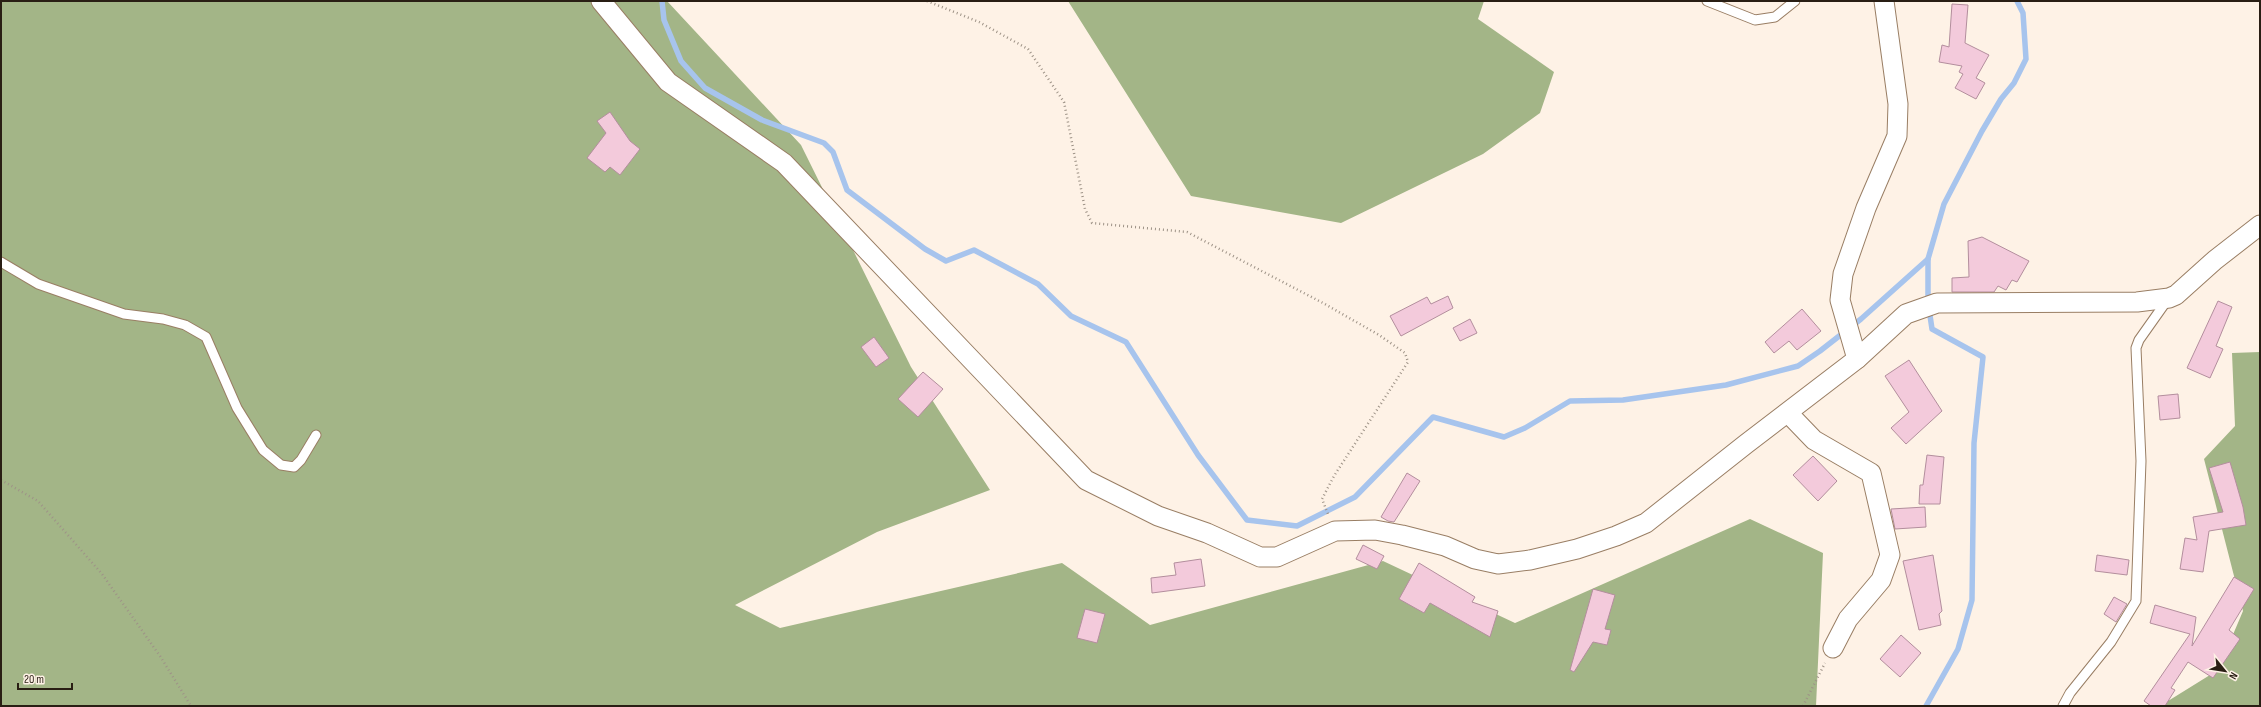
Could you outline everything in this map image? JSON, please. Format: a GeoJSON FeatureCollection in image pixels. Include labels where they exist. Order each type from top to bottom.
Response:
{"type":"FeatureCollection","features":[{"type":"Feature","properties":{"kind":"street"},"geometry":{"type":"LineString","coordinates":[[600,1],[668,82],[784,163],[1086,480],[1158,516],[1207,532],[1260,557],[1277,557],[1335,531],[1375,530],[1402,534],[1445,546],[1475,560],[1498,564],[1530,560],[1577,549],[1616,536],[1646,523],[1788,413],[1854,350],[1906,314],[1937,303],[2137,302],[2168,298],[2183,291],[2215,260],[2260,225]]}},
{"type":"Feature","properties":{"kind":"street"},"geometry":{"type":"LineString","coordinates":[[1854,350],[1840,300],[1843,274],[1866,208],[1897,136],[1898,104],[1884,1]]}},
{"type":"Feature","properties":{"kind":"street"},"geometry":{"type":"LineString","coordinates":[[1788,413],[1814,440],[1871,473],[1890,556],[1881,580],[1848,619],[1833,648]]}},
{"type":"Feature","properties":{"kind":"lane"},"geometry":{"type":"LineString","coordinates":[[1707,1],[1755,20],[1775,17],[1795,1]]}},
{"type":"Feature","properties":{"kind":"lane"},"geometry":{"type":"LineString","coordinates":[[1,262],[38,284],[124,314],[163,318],[184,325],[206,337],[237,408],[263,450],[282,465],[294,467],[301,460],[316,435]]}},
{"type":"Feature","properties":{"kind":"lane"},"geometry":{"type":"LineString","coordinates":[[2063,706],[2070,693],[2111,642],[2136,601],[2141,461],[2136,348],[2139,340],[2168,298]]}},
{"type":"Feature","properties":{"kind":"path"},"geometry":{"type":"LineString","coordinates":[[927,1],[979,22],[1028,49],[1064,102],[1085,209],[1092,224],[1187,232],[1323,303],[1379,335],[1405,353],[1408,362],[1334,476],[1322,499],[1335,531]]}},
{"type":"Feature","properties":{"kind":"path"},"geometry":{"type":"LineString","coordinates":[[1,480],[38,501],[102,574],[160,656],[191,706]]}},
{"type":"Feature","properties":{"kind":"path"},"geometry":{"type":"LineString","coordinates":[[1804,706],[1833,648]]}},
{"type":"Feature","properties":{"kind":"green space"},"geometry":{"type":"Polygon","coordinates":[[[1,1],[667,1],[801,145],[911,367],[990,490],[877,532],[735,605],[780,628],[1062,563],[1150,625],[1383,561],[1515,623],[1750,519],[1823,553],[1816,706],[1,706],[1,1]]]}},
{"type":"Feature","properties":{"kind":"green space"},"geometry":{"type":"Polygon","coordinates":[[[1068,1],[1484,1],[1478,19],[1554,72],[1540,113],[1483,154],[1341,223],[1191,196],[1068,1]]]}},
{"type":"Feature","properties":{"kind":"green space"},"geometry":{"type":"Polygon","coordinates":[[[2260,352],[2260,706],[2160,706],[2218,670],[2243,611],[2204,459],[2235,426],[2232,353],[2260,352]]]}},
{"type":"Feature","properties":{"kind":"building"},"geometry":{"type":"Polygon","coordinates":[[[1952,4],[1968,5],[1965,43],[1989,55],[1976,78],[1985,83],[1976,99],[1955,88],[1963,74],[1959,72],[1962,66],[1939,62],[1942,45],[1949,47],[1952,4]]]}},
{"type":"Feature","properties":{"kind":"building"},"geometry":{"type":"Polygon","coordinates":[[[610,112],[630,141],[640,149],[620,175],[610,167],[605,172],[587,158],[606,133],[597,121],[610,112]]]}},
{"type":"Feature","properties":{"kind":"building"},"geometry":{"type":"Polygon","coordinates":[[[1982,237],[2029,261],[2017,282],[2012,280],[2006,290],[1998,286],[1994,292],[1952,292],[1952,278],[1969,277],[1968,241],[1982,237]]]}},
{"type":"Feature","properties":{"kind":"building"},"geometry":{"type":"Polygon","coordinates":[[[1448,296],[1453,308],[1401,336],[1390,316],[1427,297],[1431,304],[1448,296]]]}},
{"type":"Feature","properties":{"kind":"building"},"geometry":{"type":"Polygon","coordinates":[[[2218,301],[2232,307],[2216,346],[2223,349],[2210,378],[2187,368],[2218,301]]]}},
{"type":"Feature","properties":{"kind":"building"},"geometry":{"type":"Polygon","coordinates":[[[1802,309],[1821,331],[1797,350],[1789,341],[1774,353],[1765,342],[1802,309]]]}},
{"type":"Feature","properties":{"kind":"building"},"geometry":{"type":"Polygon","coordinates":[[[1470,319],[1477,333],[1460,341],[1453,328],[1470,319]]]}},
{"type":"Feature","properties":{"kind":"building"},"geometry":{"type":"Polygon","coordinates":[[[874,337],[889,358],[876,367],[861,347],[874,337]]]}},
{"type":"Feature","properties":{"kind":"building"},"geometry":{"type":"Polygon","coordinates":[[[1909,360],[1942,411],[1906,444],[1891,428],[1909,412],[1885,376],[1909,360]]]}},
{"type":"Feature","properties":{"kind":"building"},"geometry":{"type":"Polygon","coordinates":[[[923,372],[943,389],[918,417],[898,399],[923,372]]]}},
{"type":"Feature","properties":{"kind":"building"},"geometry":{"type":"Polygon","coordinates":[[[2178,394],[2180,418],[2160,420],[2158,396],[2178,394]]]}},
{"type":"Feature","properties":{"kind":"building"},"geometry":{"type":"Polygon","coordinates":[[[1927,455],[1944,457],[1940,504],[1919,504],[1920,485],[1923,485],[1927,455]]]}},
{"type":"Feature","properties":{"kind":"building"},"geometry":{"type":"Polygon","coordinates":[[[1813,456],[1837,481],[1818,501],[1793,475],[1813,456]]]}},
{"type":"Feature","properties":{"kind":"building"},"geometry":{"type":"Polygon","coordinates":[[[2230,462],[2243,507],[2246,525],[2209,531],[2203,572],[2180,569],[2185,538],[2197,540],[2193,517],[2223,512],[2209,468],[2230,462]]]}},
{"type":"Feature","properties":{"kind":"building"},"geometry":{"type":"Polygon","coordinates":[[[1407,473],[1420,481],[1394,522],[1388,521],[1381,517],[1407,473]]]}},
{"type":"Feature","properties":{"kind":"building"},"geometry":{"type":"Polygon","coordinates":[[[1925,507],[1926,527],[1895,529],[1891,509],[1925,507]]]}},
{"type":"Feature","properties":{"kind":"building"},"geometry":{"type":"Polygon","coordinates":[[[1363,545],[1384,556],[1377,569],[1356,559],[1363,545]]]}},
{"type":"Feature","properties":{"kind":"building"},"geometry":{"type":"Polygon","coordinates":[[[1933,555],[1942,611],[1939,614],[1941,625],[1919,630],[1903,561],[1933,555]]]}},
{"type":"Feature","properties":{"kind":"building"},"geometry":{"type":"Polygon","coordinates":[[[2097,555],[2129,560],[2127,575],[2095,571],[2097,555]]]}},
{"type":"Feature","properties":{"kind":"building"},"geometry":{"type":"Polygon","coordinates":[[[1201,559],[1205,586],[1152,593],[1151,578],[1176,575],[1174,563],[1201,559]]]}},
{"type":"Feature","properties":{"kind":"building"},"geometry":{"type":"Polygon","coordinates":[[[1419,563],[1475,597],[1472,602],[1498,611],[1490,637],[1430,603],[1424,613],[1399,599],[1419,563]]]}},
{"type":"Feature","properties":{"kind":"building"},"geometry":{"type":"Polygon","coordinates":[[[2234,577],[2254,589],[2229,630],[2240,639],[2213,678],[2188,662],[2171,688],[2175,690],[2165,706],[2151,706],[2144,701],[2190,634],[2150,623],[2155,605],[2196,617],[2192,646],[2234,577]]]}},
{"type":"Feature","properties":{"kind":"building"},"geometry":{"type":"Polygon","coordinates":[[[1593,589],[1615,595],[1605,629],[1611,630],[1607,645],[1593,642],[1574,672],[1570,670],[1593,589]]]}},
{"type":"Feature","properties":{"kind":"building"},"geometry":{"type":"Polygon","coordinates":[[[2114,597],[2127,604],[2116,622],[2104,614],[2114,597]]]}},
{"type":"Feature","properties":{"kind":"building"},"geometry":{"type":"Polygon","coordinates":[[[1085,609],[1105,614],[1097,643],[1077,638],[1085,609]]]}},
{"type":"Feature","properties":{"kind":"building"},"geometry":{"type":"Polygon","coordinates":[[[1901,635],[1921,653],[1900,677],[1880,659],[1901,635]]]}},
{"type":"Feature","properties":{"kind":"waterway"},"geometry":{"type":"LineString","coordinates":[[662,1],[664,20],[681,61],[705,88],[762,120],[824,143],[833,152],[847,190],[925,249],[946,261],[974,250],[1038,284],[1071,316],[1126,342],[1198,455],[1247,520],[1297,526],[1355,497],[1433,417],[1504,437],[1525,428],[1570,401],[1623,400],[1726,385],[1798,366],[1861,319],[1928,259]]}},
{"type":"Feature","properties":{"kind":"waterway"},"geometry":{"type":"LineString","coordinates":[[1926,706],[1958,649],[1972,600],[1974,443],[1983,357],[1932,329],[1928,302],[1928,259],[1944,204],[1982,131],[2001,99],[2014,83],[2026,59],[2023,13],[2017,1]]}}]}
